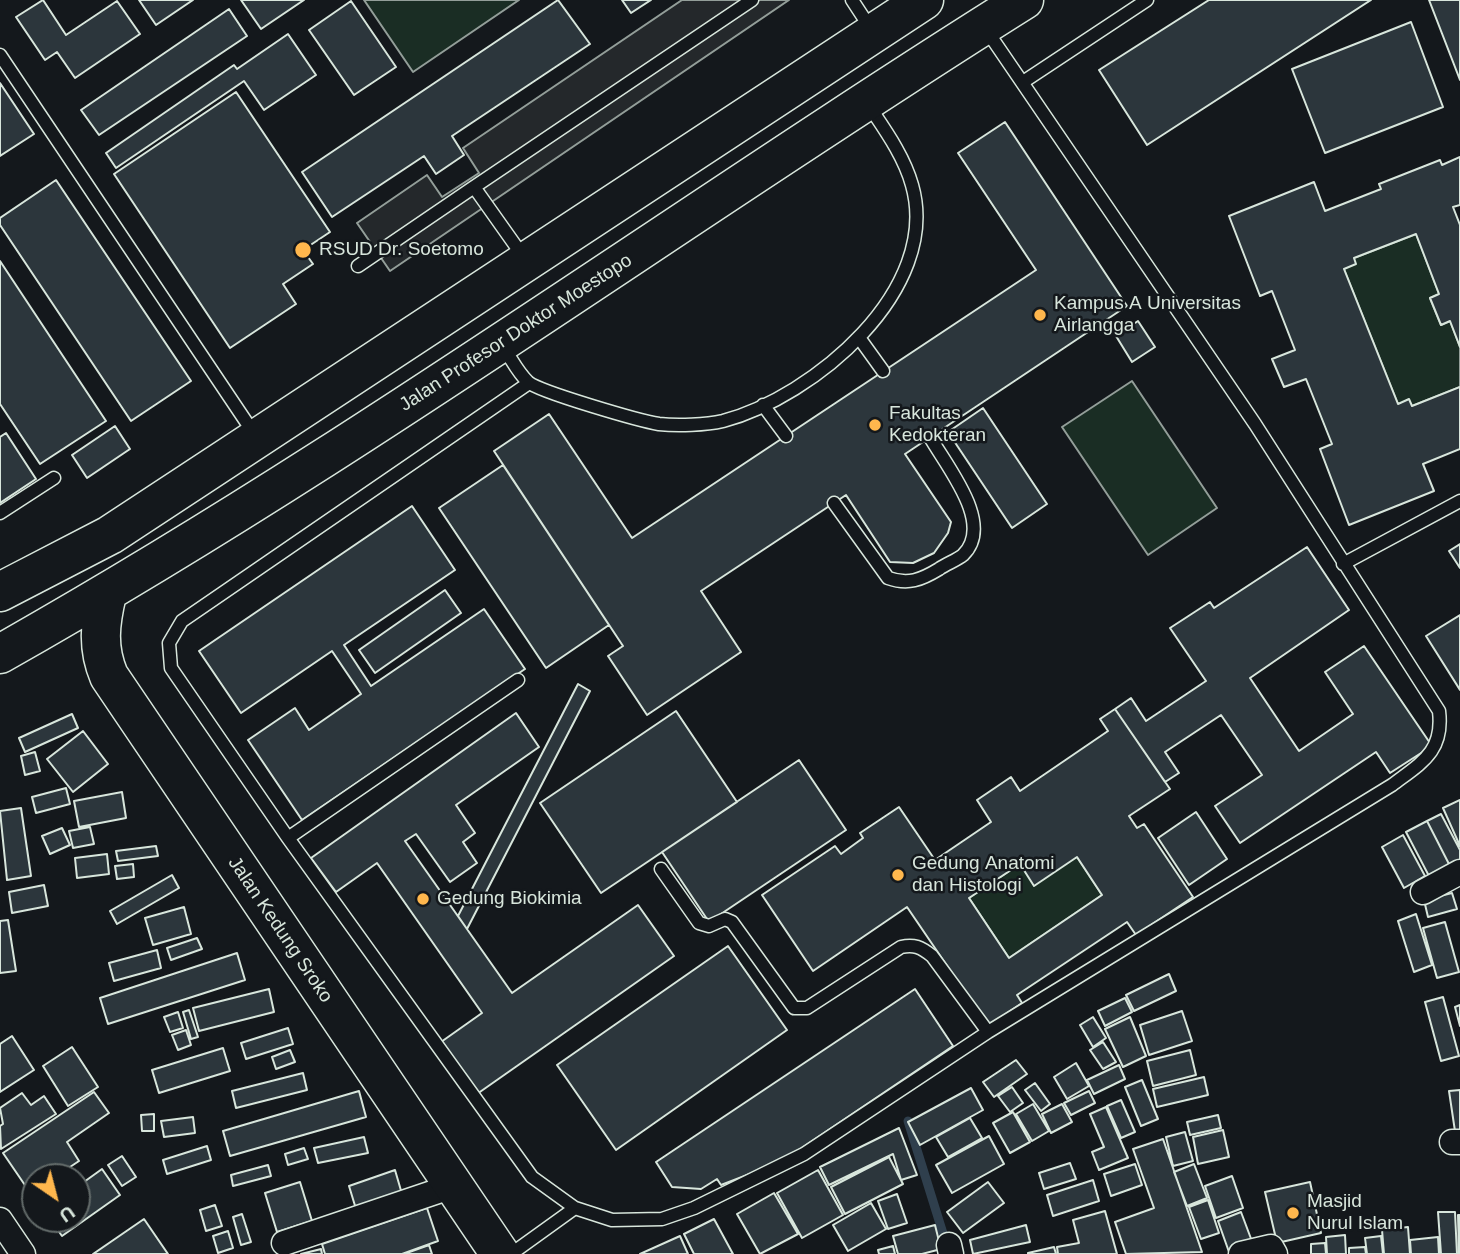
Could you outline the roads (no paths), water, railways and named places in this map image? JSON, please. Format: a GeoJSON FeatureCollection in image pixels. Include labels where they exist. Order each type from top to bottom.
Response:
{"type":"FeatureCollection","features":[{"type":"Feature","properties":{"kind":"main road"},"geometry":{"type":"LineString","coordinates":[[0,592],[110,535],[924,0]]}},
{"type":"Feature","properties":{"kind":"main road","name":"Jalan Profesor Doktor Moestopo"},"geometry":{"type":"LineString","coordinates":[[0,654],[107,594],[502,345],[1024,0]]}},
{"type":"Feature","properties":{"kind":"main road","name":"Jalan Kedung Sroko"},"geometry":{"type":"LineString","coordinates":[[107,594],[100,641],[102,659],[109,676],[500,1254]]}},
{"type":"Feature","properties":{"kind":"street"},"geometry":{"type":"LineString","coordinates":[[1423,892],[1460,872]]}},
{"type":"Feature","properties":{"kind":"street"},"geometry":{"type":"LineString","coordinates":[[284,1243],[453,1186]]}},
{"type":"Feature","properties":{"kind":"street"},"geometry":{"type":"LineString","coordinates":[[0,1220],[23,1254]]}},
{"type":"Feature","properties":{"kind":"street"},"geometry":{"type":"LineString","coordinates":[[1241,1254],[1271,1250]]}},
{"type":"Feature","properties":{"kind":"lane"},"geometry":{"type":"LineString","coordinates":[[358,266],[752,0]]}},
{"type":"Feature","properties":{"kind":"lane"},"geometry":{"type":"LineString","coordinates":[[852,0],[874,33]]}},
{"type":"Feature","properties":{"kind":"lane"},"geometry":{"type":"LineString","coordinates":[[1023,82],[1147,0]]}},
{"type":"Feature","properties":{"kind":"lane"},"geometry":{"type":"LineString","coordinates":[[529,383],[182,621],[169,643],[171,668],[288,838],[532,1177],[575,1208],[621,1221],[662,1219],[694,1208],[804,1154],[988,1032],[1392,785],[1427,758],[1437,745],[1439,711],[1255,424],[983,25]]}},
{"type":"Feature","properties":{"kind":"lane"},"geometry":{"type":"LineString","coordinates":[[0,55],[257,438]]}},
{"type":"Feature","properties":{"kind":"lane"},"geometry":{"type":"LineString","coordinates":[[502,345],[529,383],[600,409],[660,424],[721,421],[763,405],[810,378],[860,339],[885,306],[907,264],[916,222],[912,186],[894,144],[867,103]]}},
{"type":"Feature","properties":{"kind":"lane"},"geometry":{"type":"LineString","coordinates":[[474,187],[526,261]]}},
{"type":"Feature","properties":{"kind":"lane"},"geometry":{"type":"LineString","coordinates":[[860,339],[883,371]]}},
{"type":"Feature","properties":{"kind":"lane"},"geometry":{"type":"LineString","coordinates":[[763,405],[786,436]]}},
{"type":"Feature","properties":{"kind":"lane"},"geometry":{"type":"LineString","coordinates":[[834,503],[888,578],[902,582],[922,580],[962,555],[972,540],[973,512],[930,437]]}},
{"type":"Feature","properties":{"kind":"lane"},"geometry":{"type":"LineString","coordinates":[[0,513],[54,478]]}},
{"type":"Feature","properties":{"kind":"lane"},"geometry":{"type":"LineString","coordinates":[[1343,564],[1460,501]]}},
{"type":"Feature","properties":{"kind":"lane"},"geometry":{"type":"LineString","coordinates":[[288,838],[518,680]]}},
{"type":"Feature","properties":{"kind":"lane"},"geometry":{"type":"LineString","coordinates":[[661,869],[699,923],[709,926],[724,919],[732,922],[794,1009],[807,1008],[901,947],[911,945],[922,948],[932,956],[988,1032]]}},
{"type":"Feature","properties":{"kind":"lane"},"geometry":{"type":"LineString","coordinates":[[511,1254],[575,1208]]}},
{"type":"Feature","properties":{"kind":"waterway"},"geometry":{"type":"LineString","coordinates":[[908,1121],[946,1243]]}},
{"type":"Feature","properties":{"kind":"place","name":"RSUD Dr. Soetomo"},"geometry":{"type":"Point","coordinates":[303,250]}},
{"type":"Feature","properties":{"kind":"place","name":"Kampus A Universitas Airlangga"},"geometry":{"type":"Point","coordinates":[1040,315]}},
{"type":"Feature","properties":{"kind":"place","name":"Fakultas Kedokteran"},"geometry":{"type":"Point","coordinates":[875,425]}},
{"type":"Feature","properties":{"kind":"place","name":"Gedung Anatomi dan Histologi"},"geometry":{"type":"Point","coordinates":[898,875]}},
{"type":"Feature","properties":{"kind":"place","name":"Gedung Biokimia"},"geometry":{"type":"Point","coordinates":[423,899]}},
{"type":"Feature","properties":{"kind":"place","name":"Masjid Nurul Islam"},"geometry":{"type":"Point","coordinates":[1293,1213]}}]}
